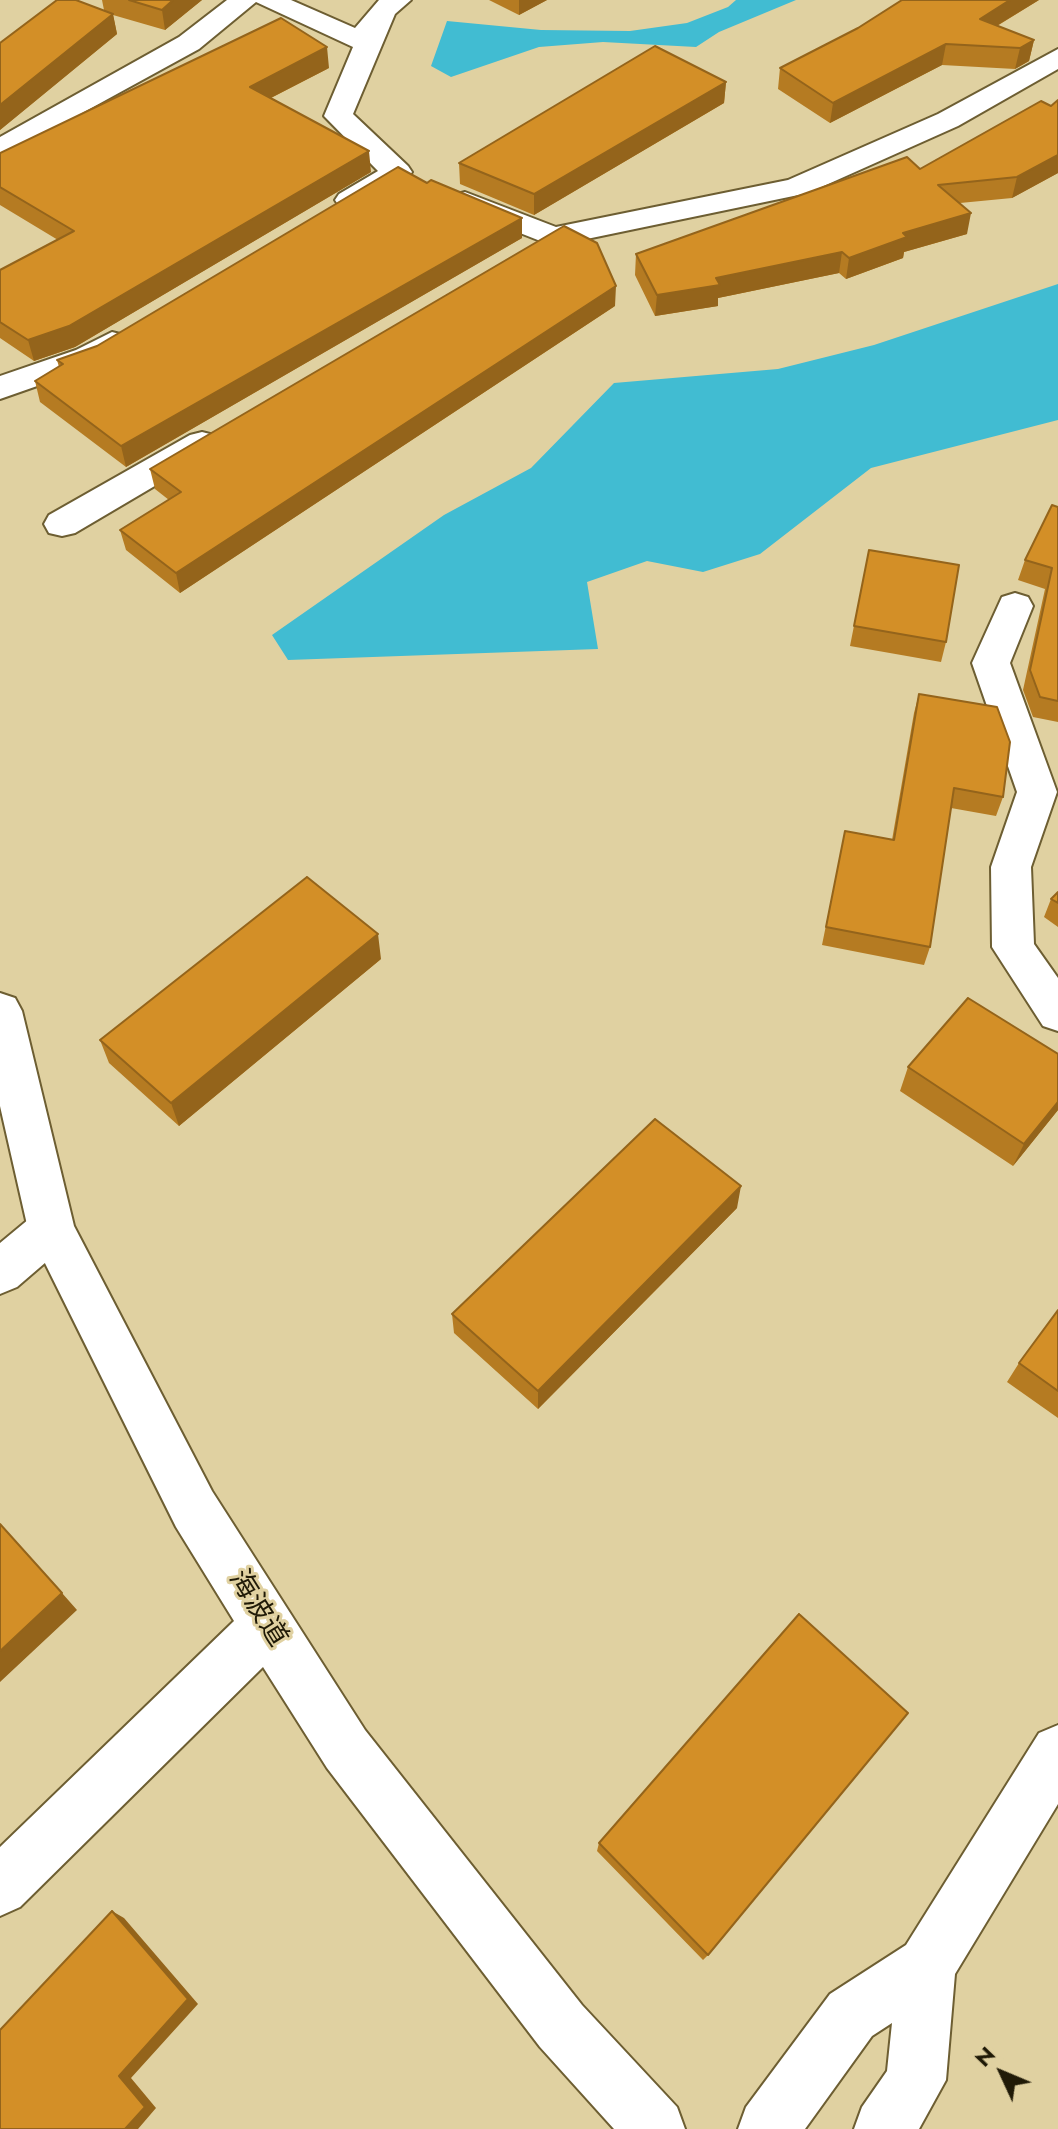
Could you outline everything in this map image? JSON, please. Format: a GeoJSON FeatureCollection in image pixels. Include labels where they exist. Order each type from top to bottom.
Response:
{"type":"FeatureCollection","features":[{"type":"Feature","properties":{"kind":"street"},"geometry":{"type":"LineString","coordinates":[[0,149],[189,43],[244,0]]}},
{"type":"Feature","properties":{"kind":"street"},"geometry":{"type":"LineString","coordinates":[[268,0],[360,40],[390,5]]}},
{"type":"Feature","properties":{"kind":"street"},"geometry":{"type":"LineString","coordinates":[[390,5],[338,116],[397,172],[432,187],[540,245],[797,187],[948,120],[1058,57]]}},
{"type":"Feature","properties":{"kind":"street"},"geometry":{"type":"LineString","coordinates":[[330,212],[397,172]]}},
{"type":"Feature","properties":{"kind":"street"},"geometry":{"type":"LineString","coordinates":[[0,388],[88,357],[142,325]]}},
{"type":"Feature","properties":{"kind":"street"},"geometry":{"type":"LineString","coordinates":[[62,524],[226,429]]}},
{"type":"Feature","properties":{"kind":"street"},"geometry":{"type":"LineString","coordinates":[[1015,606],[991,663],[1037,792],[1011,867],[1013,947],[1058,1013]]}},
{"type":"Feature","properties":{"kind":"street","name":"海波道"},"geometry":{"type":"LineString","coordinates":[[0,1011],[51,1229],[194,1509],[346,1749],[561,2026],[655,2129]]}},
{"type":"Feature","properties":{"kind":"street"},"geometry":{"type":"LineString","coordinates":[[0,1272],[51,1229]]}},
{"type":"Feature","properties":{"kind":"street"},"geometry":{"type":"LineString","coordinates":[[0,1887],[268,1625]]}},
{"type":"Feature","properties":{"kind":"street"},"geometry":{"type":"LineString","coordinates":[[768,2129],[851,2015],[927,1966],[1058,1752]]}},
{"type":"Feature","properties":{"kind":"street"},"geometry":{"type":"LineString","coordinates":[[884,2129],[916,2080],[927,1966]]}},
{"type":"Feature","properties":{"kind":"water"},"geometry":{"type":"Polygon","coordinates":[[[736,0],[796,0],[719,32],[696,47],[603,42],[539,47],[451,77],[431,66],[447,21],[541,30],[630,31],[687,23],[728,7],[736,0]]]}},
{"type":"Feature","properties":{"kind":"water"},"geometry":{"type":"Polygon","coordinates":[[[1058,284],[1058,420],[871,468],[760,554],[703,572],[647,561],[587,582],[598,649],[288,660],[272,635],[444,515],[531,468],[614,383],[778,369],[874,345],[1058,284]]]}},
{"type":"Feature","properties":{"kind":"building"},"geometry":{"type":"Polygon","coordinates":[[[57,0],[76,0],[113,14],[0,105],[0,43],[57,0]]]}},
{"type":"Feature","properties":{"kind":"building"},"geometry":{"type":"Polygon","coordinates":[[[129,0],[173,0],[162,10],[129,0]]]}},
{"type":"Feature","properties":{"kind":"building"},"geometry":{"type":"Polygon","coordinates":[[[902,0],[1010,0],[980,19],[1034,40],[1020,48],[946,44],[833,103],[780,68],[858,28],[902,0]]]}},
{"type":"Feature","properties":{"kind":"building"},"geometry":{"type":"Polygon","coordinates":[[[281,18],[327,47],[250,87],[369,151],[69,326],[28,340],[0,322],[0,270],[74,231],[0,187],[0,153],[281,18]]]}},
{"type":"Feature","properties":{"kind":"building"},"geometry":{"type":"Polygon","coordinates":[[[655,46],[726,82],[534,194],[459,163],[655,46]]]}},
{"type":"Feature","properties":{"kind":"building"},"geometry":{"type":"Polygon","coordinates":[[[1058,100],[1058,155],[1017,177],[938,185],[971,213],[903,233],[907,237],[849,258],[842,252],[716,278],[720,285],[657,295],[636,254],[907,157],[920,169],[1041,101],[1051,106],[1058,100]]]}},
{"type":"Feature","properties":{"kind":"building"},"geometry":{"type":"Polygon","coordinates":[[[398,167],[427,183],[431,180],[522,218],[121,446],[35,381],[63,364],[57,360],[97,346],[398,167]]]}},
{"type":"Feature","properties":{"kind":"building"},"geometry":{"type":"Polygon","coordinates":[[[564,226],[597,243],[616,286],[176,573],[120,530],[181,492],[150,469],[564,226]]]}},
{"type":"Feature","properties":{"kind":"building"},"geometry":{"type":"Polygon","coordinates":[[[1052,505],[1058,507],[1058,701],[1040,697],[1030,670],[1052,568],[1025,560],[1052,505]]]}},
{"type":"Feature","properties":{"kind":"building"},"geometry":{"type":"Polygon","coordinates":[[[869,550],[959,565],[946,642],[854,626],[869,550]]]}},
{"type":"Feature","properties":{"kind":"building"},"geometry":{"type":"Polygon","coordinates":[[[919,694],[997,707],[1010,742],[1003,797],[954,788],[930,947],[826,927],[845,831],[894,840],[919,694]]]}},
{"type":"Feature","properties":{"kind":"building"},"geometry":{"type":"Polygon","coordinates":[[[307,877],[378,934],[171,1103],[100,1040],[307,877]]]}},
{"type":"Feature","properties":{"kind":"building"},"geometry":{"type":"Polygon","coordinates":[[[968,998],[1058,1054],[1058,1102],[1024,1144],[908,1067],[968,998]]]}},
{"type":"Feature","properties":{"kind":"building"},"geometry":{"type":"Polygon","coordinates":[[[655,1119],[741,1186],[538,1391],[452,1314],[655,1119]]]}},
{"type":"Feature","properties":{"kind":"building"},"geometry":{"type":"Polygon","coordinates":[[[1058,1310],[1058,1391],[1019,1363],[1058,1310]]]}},
{"type":"Feature","properties":{"kind":"building"},"geometry":{"type":"Polygon","coordinates":[[[0,1524],[62,1593],[0,1651],[0,1524]]]}},
{"type":"Feature","properties":{"kind":"building"},"geometry":{"type":"Polygon","coordinates":[[[799,1614],[908,1713],[708,1955],[599,1843],[799,1614]]]}},
{"type":"Feature","properties":{"kind":"building"},"geometry":{"type":"Polygon","coordinates":[[[112,1911],[188,1999],[119,2076],[145,2107],[125,2129],[0,2129],[0,2030],[112,1911]]]}}]}
